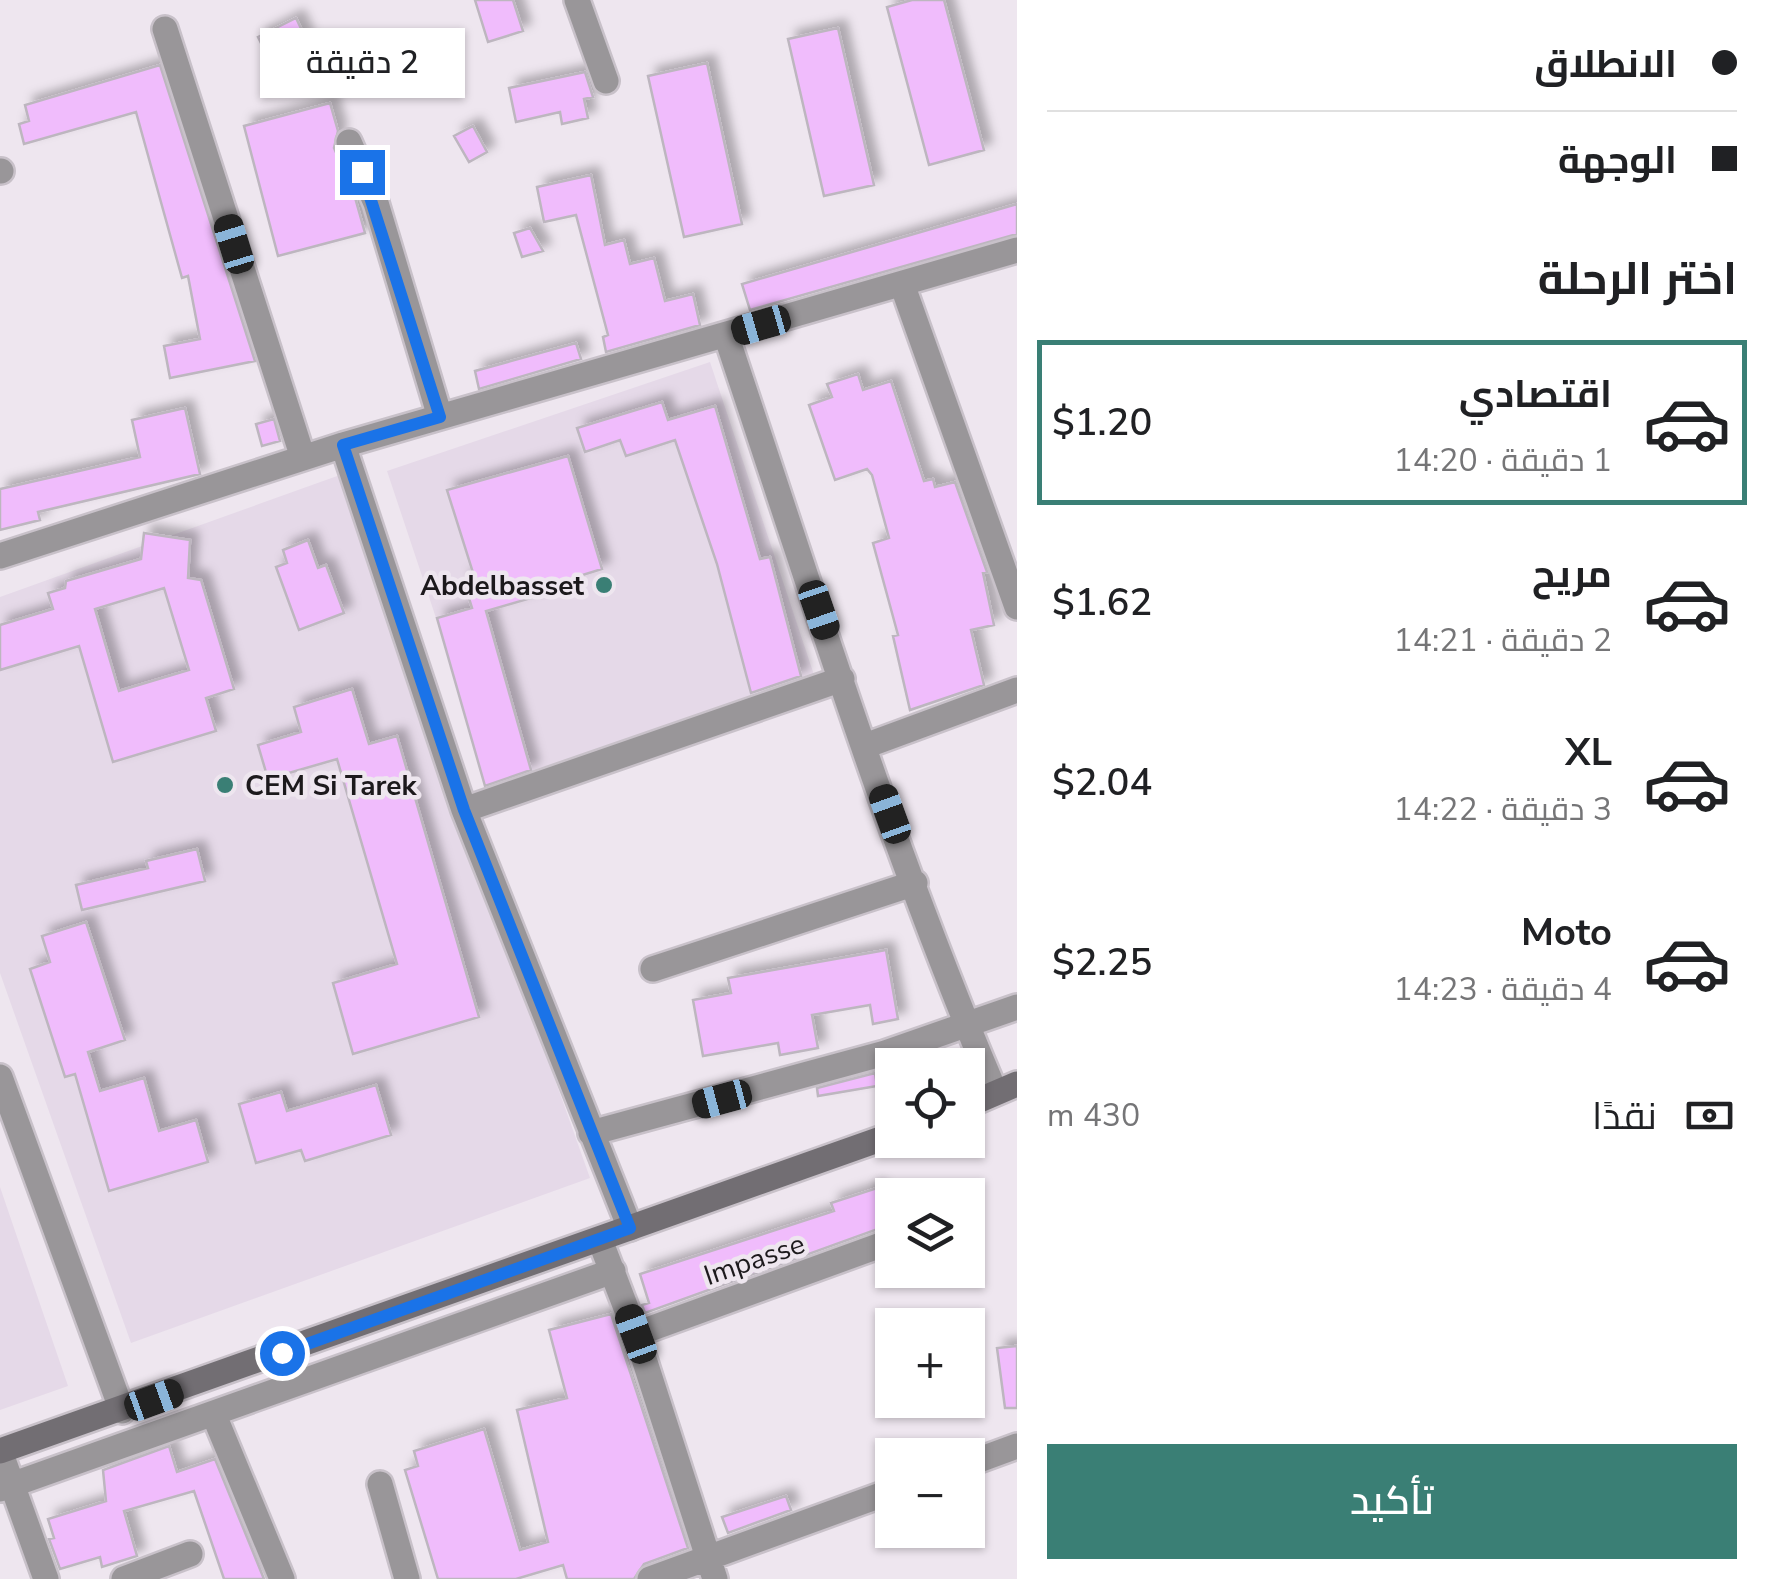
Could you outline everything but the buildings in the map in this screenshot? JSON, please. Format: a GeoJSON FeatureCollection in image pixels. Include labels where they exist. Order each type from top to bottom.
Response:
{"type":"FeatureCollection","features":[{"type":"Feature","properties":{"kind":"main road"},"geometry":{"type":"LineString","coordinates":[[0,1451],[122,1411],[875,1141]]}},
{"type":"Feature","properties":{"kind":"street"},"geometry":{"type":"LineString","coordinates":[[577,0],[606,81]]}},
{"type":"Feature","properties":{"kind":"street"},"geometry":{"type":"LineString","coordinates":[[165,29],[303,458]]}},
{"type":"Feature","properties":{"kind":"street"},"geometry":{"type":"LineString","coordinates":[[349,142],[376,203],[440,417]]}},
{"type":"Feature","properties":{"kind":"street"},"geometry":{"type":"LineString","coordinates":[[0,556],[343,445],[1017,250]]}},
{"type":"Feature","properties":{"kind":"street"},"geometry":{"type":"LineString","coordinates":[[902,284],[1017,607]]}},
{"type":"Feature","properties":{"kind":"street"},"geometry":{"type":"LineString","coordinates":[[726,336],[865,746],[966,1027],[1006,1088]]}},
{"type":"Feature","properties":{"kind":"street"},"geometry":{"type":"LineString","coordinates":[[343,445],[464,810],[630,1228]]}},
{"type":"Feature","properties":{"kind":"street"},"geometry":{"type":"LineString","coordinates":[[464,810],[842,679]]}},
{"type":"Feature","properties":{"kind":"street"},"geometry":{"type":"LineString","coordinates":[[865,746],[1017,690]]}},
{"type":"Feature","properties":{"kind":"street"},"geometry":{"type":"LineString","coordinates":[[653,969],[914,884]]}},
{"type":"Feature","properties":{"kind":"street"},"geometry":{"type":"LineString","coordinates":[[591,1133],[789,1081],[966,1027],[1017,1007]]}},
{"type":"Feature","properties":{"kind":"street"},"geometry":{"type":"LineString","coordinates":[[0,1077],[122,1411]]}},
{"type":"Feature","properties":{"kind":"street"},"geometry":{"type":"LineString","coordinates":[[600,1240],[636,1334],[711,1569]]}},
{"type":"Feature","properties":{"kind":"street","name":"Impasse"},"geometry":{"type":"LineString","coordinates":[[636,1334],[875,1247]]}},
{"type":"Feature","properties":{"kind":"street"},"geometry":{"type":"LineString","coordinates":[[5,1487],[612,1271]]}},
{"type":"Feature","properties":{"kind":"street"},"geometry":{"type":"LineString","coordinates":[[214,1415],[282,1579]]}},
{"type":"Feature","properties":{"kind":"street"},"geometry":{"type":"LineString","coordinates":[[985,1458],[1017,1446]]}},
{"type":"Feature","properties":{"kind":"street"},"geometry":{"type":"LineString","coordinates":[[0,1451],[5,1487],[46,1579]]}},
{"type":"Feature","properties":{"kind":"street"},"geometry":{"type":"LineString","coordinates":[[380,1484],[407,1579]]}},
{"type":"Feature","properties":{"kind":"street"},"geometry":{"type":"LineString","coordinates":[[650,1579],[711,1569],[875,1499]]}},
{"type":"Feature","properties":{"kind":"street"},"geometry":{"type":"LineString","coordinates":[[124,1579],[190,1554]]}},
{"type":"Feature","properties":{"kind":"shaded area","name":"Abdelbasset"},"geometry":{"type":"Polygon","coordinates":[[[710,362],[822,699],[499,807],[387,471],[710,362]]]}},
{"type":"Feature","properties":{"kind":"shaded area","name":"CEM Si Tarek"},"geometry":{"type":"Polygon","coordinates":[[[340,475],[590,1178],[131,1343],[0,973],[0,597],[340,475]]]}},
{"type":"Feature","properties":{"kind":"shaded area"},"geometry":{"type":"Polygon","coordinates":[[[0,1187],[68,1386],[0,1410],[0,1187]]]}},
{"type":"Feature","properties":{"kind":"place","name":"Abdelbasset"},"geometry":{"type":"Point","coordinates":[604,585]}},
{"type":"Feature","properties":{"kind":"place","name":"CEM Si Tarek"},"geometry":{"type":"Point","coordinates":[225,785]}},
{"type":"Feature","properties":{"kind":"route"},"geometry":{"type":"LineString","coordinates":[[282,1353],[630,1228],[464,810],[343,445],[440,417],[386,250],[376,203],[362,172]]}}]}
